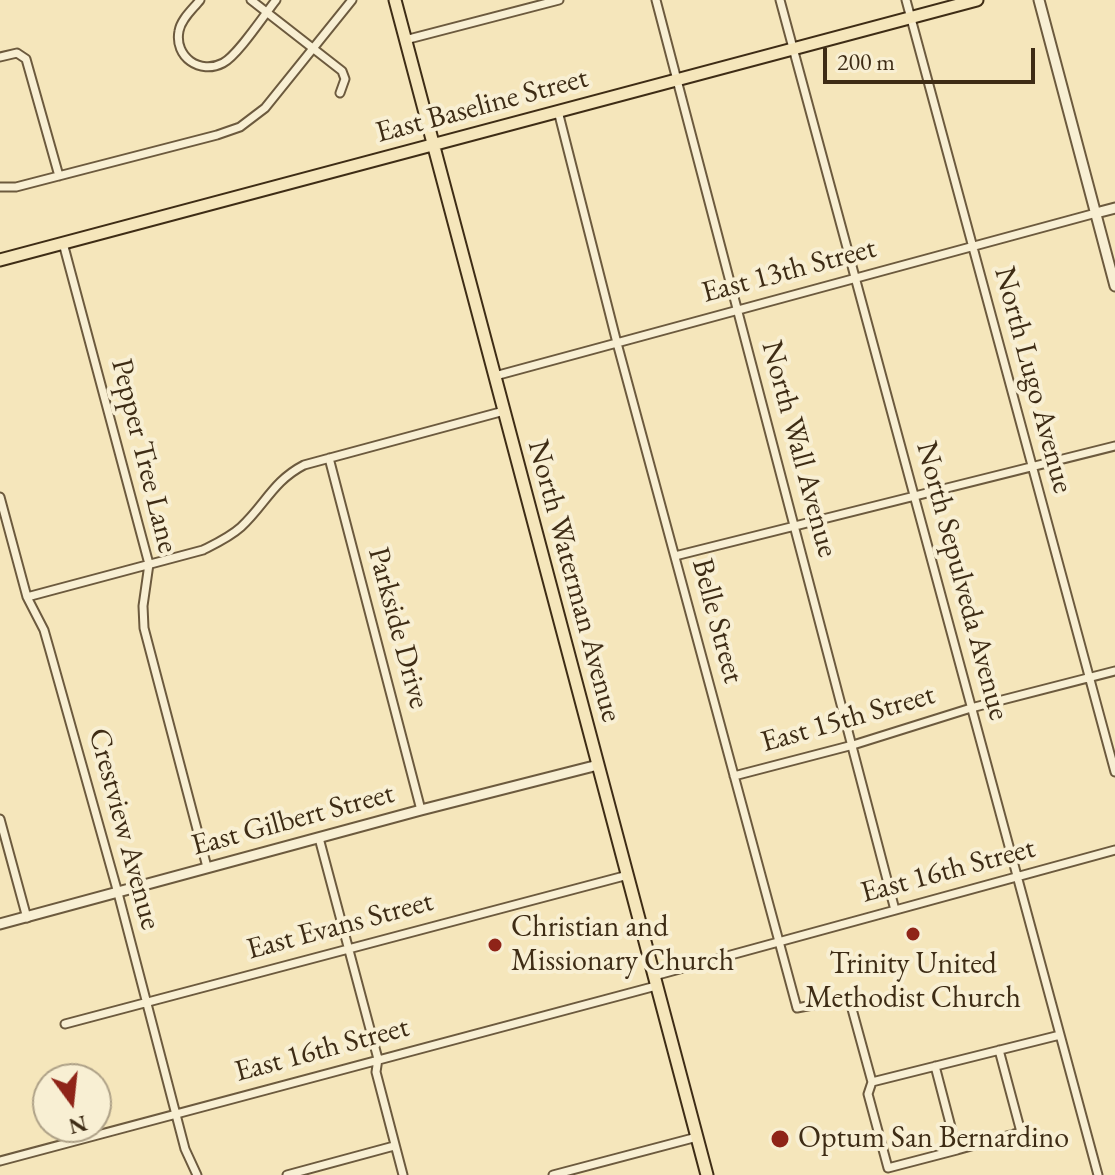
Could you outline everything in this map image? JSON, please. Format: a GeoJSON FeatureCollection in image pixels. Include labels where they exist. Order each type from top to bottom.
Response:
{"type":"FeatureCollection","features":[{"type":"Feature","properties":{"kind":"main road","name":"North Waterman Avenue"},"geometry":{"type":"LineString","coordinates":[[395,0],[707,1175]]}},
{"type":"Feature","properties":{"kind":"main road","name":"East Baseline Street"},"geometry":{"type":"LineString","coordinates":[[0,260],[977,0]]}},
{"type":"Feature","properties":{"kind":"street"},"geometry":{"type":"LineString","coordinates":[[200,0],[181,25],[178,40],[185,57],[202,67],[228,60],[276,0]]}},
{"type":"Feature","properties":{"kind":"street"},"geometry":{"type":"LineString","coordinates":[[251,0],[342,71],[342,89]]}},
{"type":"Feature","properties":{"kind":"street"},"geometry":{"type":"LineString","coordinates":[[0,187],[16,187],[240,127],[265,108],[352,0]]}},
{"type":"Feature","properties":{"kind":"street"},"geometry":{"type":"LineString","coordinates":[[405,40],[559,0]]}},
{"type":"Feature","properties":{"kind":"street","name":"North Wall Avenue"},"geometry":{"type":"LineString","coordinates":[[656,0],[895,910]]}},
{"type":"Feature","properties":{"kind":"street","name":"North Sepulveda Avenue"},"geometry":{"type":"LineString","coordinates":[[780,0],[1098,1175]]}},
{"type":"Feature","properties":{"kind":"street","name":"North Lugo Avenue"},"geometry":{"type":"LineString","coordinates":[[906,0],[1115,772]]}},
{"type":"Feature","properties":{"kind":"street"},"geometry":{"type":"LineString","coordinates":[[1039,0],[1115,286]]}},
{"type":"Feature","properties":{"kind":"street"},"geometry":{"type":"LineString","coordinates":[[0,57],[17,53],[26,59],[59,176]]}},
{"type":"Feature","properties":{"kind":"street","name":"Belle Street"},"geometry":{"type":"LineString","coordinates":[[558,111],[617,343],[797,1008],[849,998],[872,1082]]}},
{"type":"Feature","properties":{"kind":"street"},"geometry":{"type":"LineString","coordinates":[[1096,213],[1115,208]]}},
{"type":"Feature","properties":{"kind":"street","name":"East 13th Street"},"geometry":{"type":"LineString","coordinates":[[495,376],[1096,213]]}},
{"type":"Feature","properties":{"kind":"street","name":"Pepper Tree Lane"},"geometry":{"type":"LineString","coordinates":[[63,243],[149,564],[143,606],[144,628],[207,867]]}},
{"type":"Feature","properties":{"kind":"street"},"geometry":{"type":"LineString","coordinates":[[27,597],[203,550],[244,525],[267,494],[291,472],[329,458],[504,411]]}},
{"type":"Feature","properties":{"kind":"street"},"geometry":{"type":"LineString","coordinates":[[675,556],[1115,446]]}},
{"type":"Feature","properties":{"kind":"street","name":"Parkside Drive"},"geometry":{"type":"LineString","coordinates":[[329,458],[421,810]]}},
{"type":"Feature","properties":{"kind":"street","name":"Crestview Avenue"},"geometry":{"type":"LineString","coordinates":[[0,497],[27,597],[44,630],[118,893],[185,1149],[197,1175]]}},
{"type":"Feature","properties":{"kind":"street","name":"East 15th Street"},"geometry":{"type":"LineString","coordinates":[[734,776],[853,745],[971,708],[1115,671]]}},
{"type":"Feature","properties":{"kind":"street","name":"East Gilbert Street"},"geometry":{"type":"LineString","coordinates":[[0,924],[598,765]]}},
{"type":"Feature","properties":{"kind":"street"},"geometry":{"type":"LineString","coordinates":[[0,819],[27,918]]}},
{"type":"Feature","properties":{"kind":"street"},"geometry":{"type":"LineString","coordinates":[[319,838],[378,1059],[376,1072],[403,1175]]}},
{"type":"Feature","properties":{"kind":"street","name":"East 16th Street"},"geometry":{"type":"LineString","coordinates":[[0,1161],[378,1059],[655,981],[779,942],[1115,850]]}},
{"type":"Feature","properties":{"kind":"street","name":"East Evans Street"},"geometry":{"type":"LineString","coordinates":[[65,1024],[628,875]]}},
{"type":"Feature","properties":{"kind":"street"},"geometry":{"type":"LineString","coordinates":[[999,1050],[1021,1132],[888,1168],[868,1094],[872,1082],[999,1050],[1060,1035]]}},
{"type":"Feature","properties":{"kind":"street"},"geometry":{"type":"LineString","coordinates":[[935,1066],[957,1150]]}},
{"type":"Feature","properties":{"kind":"street"},"geometry":{"type":"LineString","coordinates":[[553,1175],[697,1137]]}},
{"type":"Feature","properties":{"kind":"street"},"geometry":{"type":"LineString","coordinates":[[287,1175],[394,1146]]}},
{"type":"Feature","properties":{"kind":"place","name":"Trinity United Methodist Church"},"geometry":{"type":"Point","coordinates":[913,934]}},
{"type":"Feature","properties":{"kind":"place","name":"Christian and Missionary Church"},"geometry":{"type":"Point","coordinates":[495,945]}},
{"type":"Feature","properties":{"kind":"place","name":"Optum San Bernardino"},"geometry":{"type":"Point","coordinates":[780,1139]}}]}
